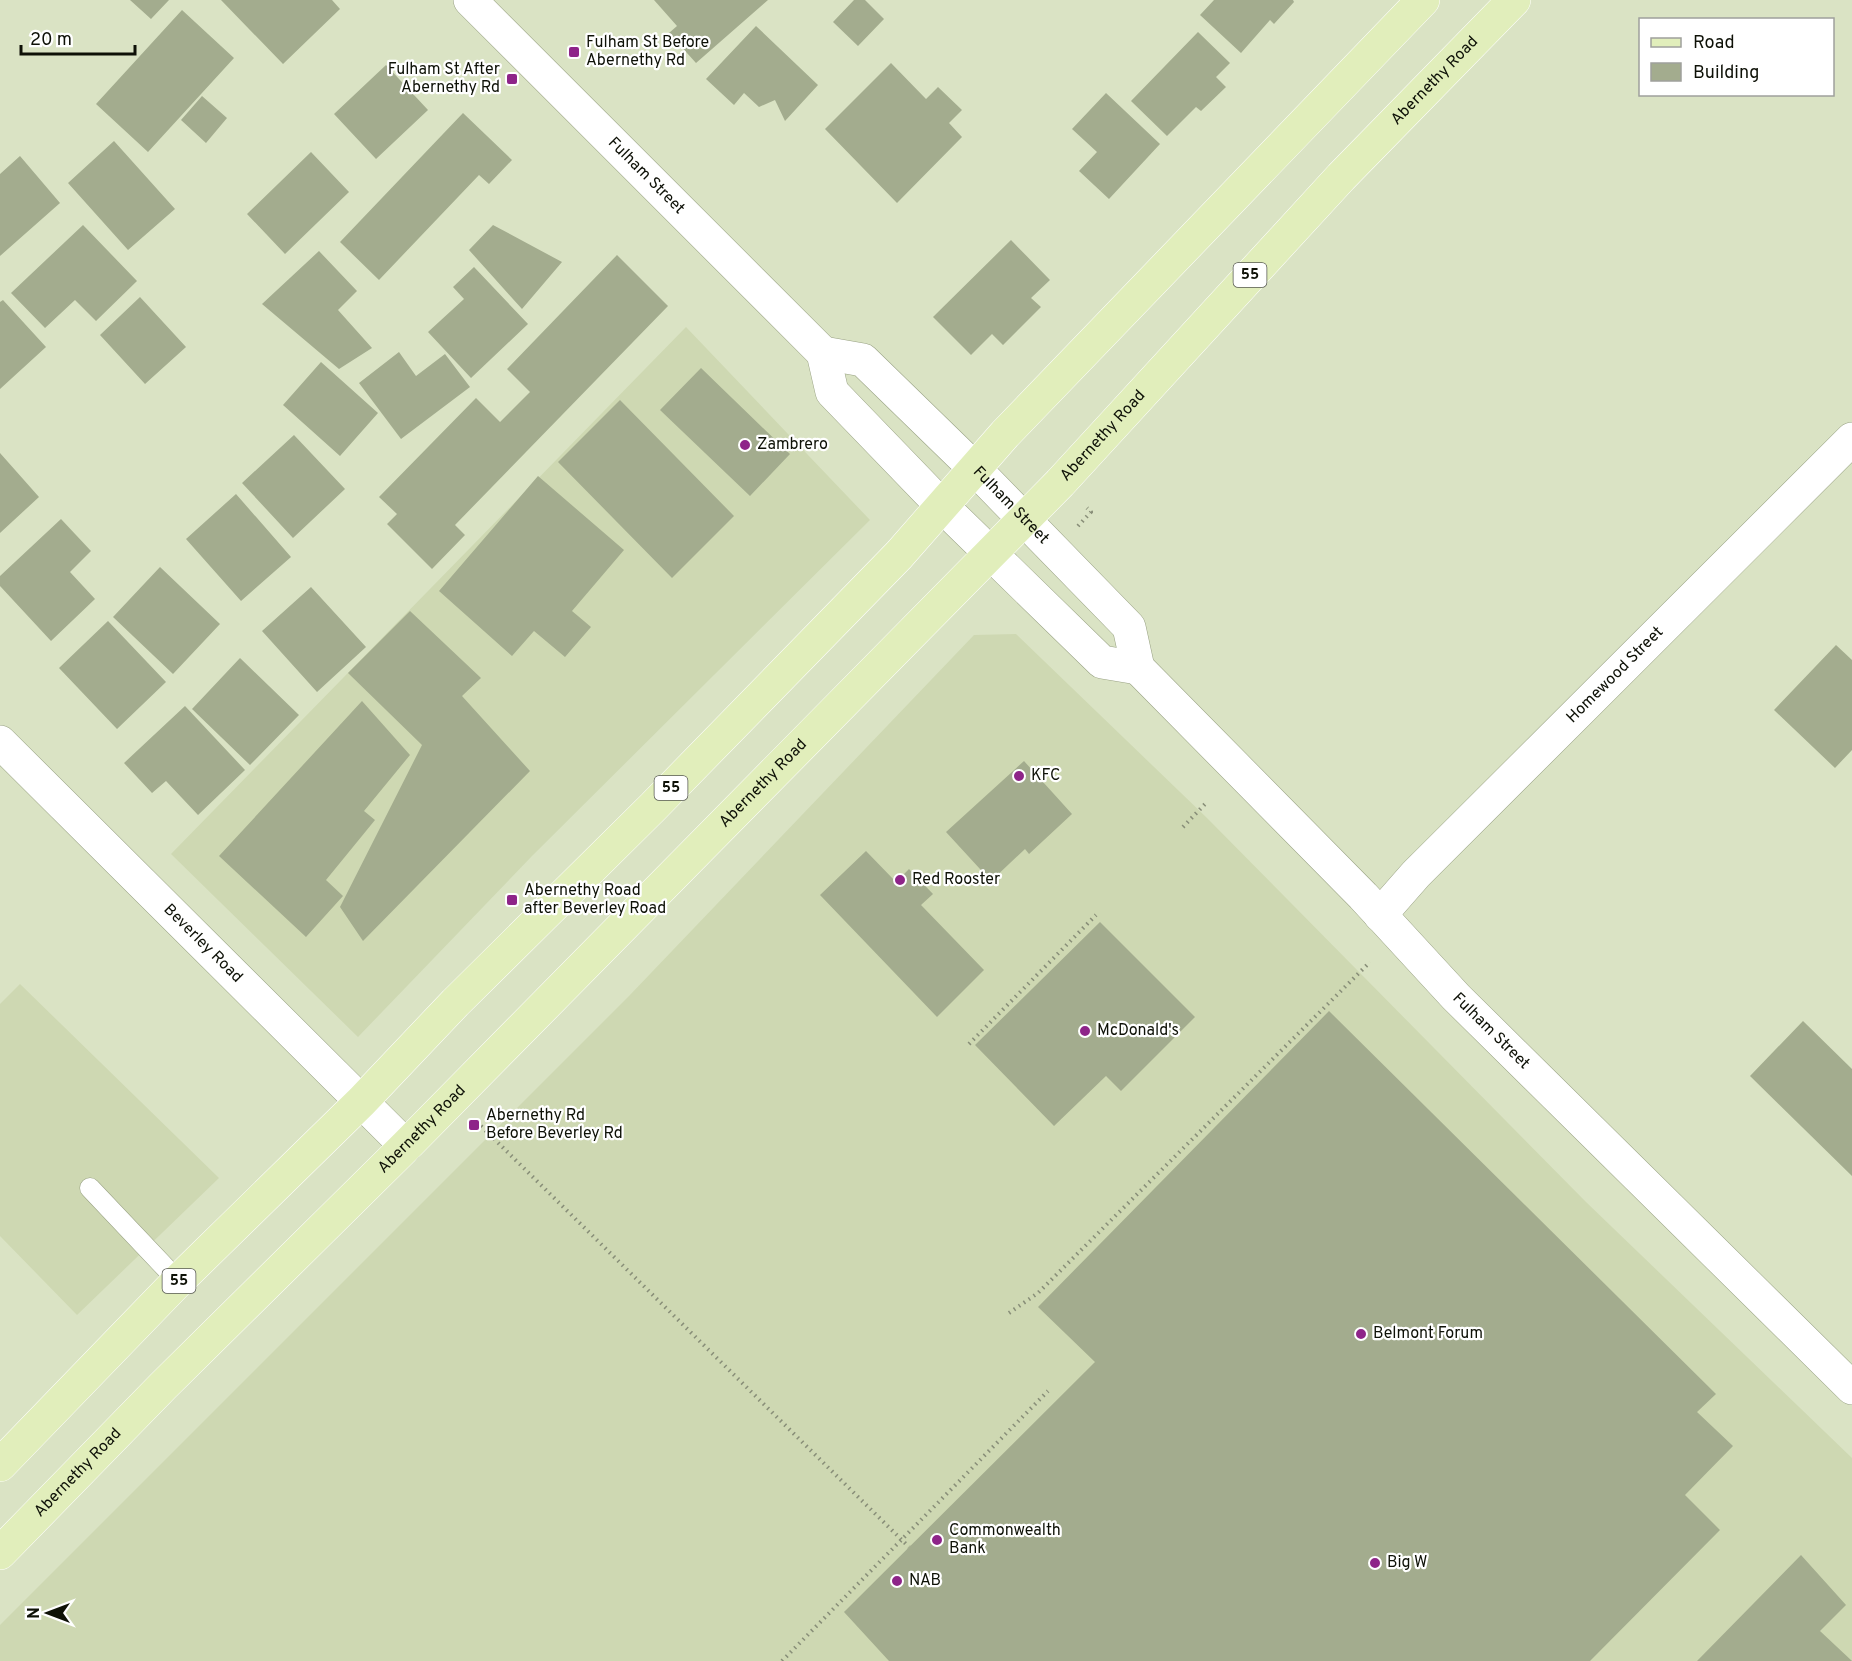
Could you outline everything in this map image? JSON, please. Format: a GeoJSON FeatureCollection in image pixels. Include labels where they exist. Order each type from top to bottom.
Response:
{"type":"FeatureCollection","features":[{"type":"Feature","properties":{"kind":"main road","name":"55"},"geometry":{"type":"LineString","coordinates":[[0,1465],[178,1281],[362,1101],[455,1003],[591,869],[899,555],[1014,426],[1423,0]]}},
{"type":"Feature","properties":{"kind":"main road","name":"Abernethy Road"},"geometry":{"type":"LineString","coordinates":[[0,1553],[163,1386],[406,1146],[990,555],[1060,483],[1341,177],[1514,0]]}},
{"type":"Feature","properties":{"kind":"street","name":"Fulham Street"},"geometry":{"type":"LineString","coordinates":[[470,0],[823,353],[862,360],[975,469],[1129,627],[1138,668],[1380,915],[1464,1005],[1852,1388]]}},
{"type":"Feature","properties":{"kind":"street"},"geometry":{"type":"LineString","coordinates":[[823,353],[832,392],[990,555],[1102,662],[1138,668]]}},
{"type":"Feature","properties":{"kind":"street","name":"Homewood Street"},"geometry":{"type":"LineString","coordinates":[[1380,915],[1416,874],[1852,439]]}},
{"type":"Feature","properties":{"kind":"street","name":"Beverley Road"},"geometry":{"type":"LineString","coordinates":[[0,742],[406,1146]]}},
{"type":"Feature","properties":{"kind":"lane"},"geometry":{"type":"LineString","coordinates":[[90,1188],[178,1281]]}},
{"type":"Feature","properties":{"kind":"path"},"geometry":{"type":"LineString","coordinates":[[1183,827],[1206,803]]}},
{"type":"Feature","properties":{"kind":"path"},"geometry":{"type":"LineString","coordinates":[[969,1044],[1096,915]]}},
{"type":"Feature","properties":{"kind":"path"},"geometry":{"type":"LineString","coordinates":[[1009,1313],[1038,1293],[1370,962]]}},
{"type":"Feature","properties":{"kind":"path"},"geometry":{"type":"LineString","coordinates":[[481,1126],[909,1547]]}},
{"type":"Feature","properties":{"kind":"path"},"geometry":{"type":"LineString","coordinates":[[782,1661],[1048,1391]]}},
{"type":"Feature","properties":{"kind":"shaded area"},"geometry":{"type":"Polygon","coordinates":[[[686,327],[870,520],[532,856],[358,1037],[171,854],[686,327]]]}},
{"type":"Feature","properties":{"kind":"shaded area"},"geometry":{"type":"Polygon","coordinates":[[[1016,634],[1207,818],[1586,1202],[1852,1458],[1852,1661],[0,1661],[0,1625],[629,996],[974,635],[1016,634]]]}},
{"type":"Feature","properties":{"kind":"shaded area"},"geometry":{"type":"Polygon","coordinates":[[[20,984],[219,1178],[77,1315],[0,1236],[0,1004],[20,984]]]}},
{"type":"Feature","properties":{"kind":"building"},"geometry":{"type":"Polygon","coordinates":[[[130,0],[169,0],[151,19],[130,0]]]}},
{"type":"Feature","properties":{"kind":"building"},"geometry":{"type":"Polygon","coordinates":[[[221,0],[332,0],[340,9],[283,64],[221,0]]]}},
{"type":"Feature","properties":{"kind":"building"},"geometry":{"type":"Polygon","coordinates":[[[654,0],[768,0],[696,63],[669,33],[677,26],[654,0]]]}},
{"type":"Feature","properties":{"kind":"building"},"geometry":{"type":"Polygon","coordinates":[[[854,0],[865,0],[884,19],[858,46],[833,22],[854,0]]]}},
{"type":"Feature","properties":{"kind":"building"},"geometry":{"type":"Polygon","coordinates":[[[1214,0],[1293,0],[1294,2],[1274,24],[1270,20],[1241,53],[1200,15],[1214,0]]]}},
{"type":"Feature","properties":{"kind":"building"},"geometry":{"type":"Polygon","coordinates":[[[182,10],[234,58],[148,152],[96,104],[182,10]]]}},
{"type":"Feature","properties":{"kind":"building"},"geometry":{"type":"Polygon","coordinates":[[[756,26],[818,85],[785,121],[775,100],[759,107],[744,93],[734,105],[706,79],[756,26]]]}},
{"type":"Feature","properties":{"kind":"building"},"geometry":{"type":"Polygon","coordinates":[[[1198,32],[1230,63],[1216,77],[1226,87],[1201,111],[1196,107],[1167,136],[1131,101],[1198,32]]]}},
{"type":"Feature","properties":{"kind":"building"},"geometry":{"type":"Polygon","coordinates":[[[891,63],[926,99],[938,87],[962,110],[949,123],[962,137],[897,203],[825,129],[891,63]]]}},
{"type":"Feature","properties":{"kind":"building"},"geometry":{"type":"Polygon","coordinates":[[[386,65],[428,110],[376,159],[334,114],[386,65]]]}},
{"type":"Feature","properties":{"kind":"building"},"geometry":{"type":"Polygon","coordinates":[[[1106,93],[1160,144],[1109,199],[1079,171],[1097,152],[1072,129],[1106,93]]]}},
{"type":"Feature","properties":{"kind":"building"},"geometry":{"type":"Polygon","coordinates":[[[202,96],[227,118],[206,143],[181,120],[202,96]]]}},
{"type":"Feature","properties":{"kind":"building"},"geometry":{"type":"Polygon","coordinates":[[[463,113],[512,160],[489,184],[479,175],[379,280],[340,242],[463,113]]]}},
{"type":"Feature","properties":{"kind":"building"},"geometry":{"type":"Polygon","coordinates":[[[114,141],[175,209],[128,250],[68,183],[114,141]]]}},
{"type":"Feature","properties":{"kind":"building"},"geometry":{"type":"Polygon","coordinates":[[[311,152],[349,192],[285,254],[247,214],[311,152]]]}},
{"type":"Feature","properties":{"kind":"building"},"geometry":{"type":"Polygon","coordinates":[[[20,156],[60,203],[0,256],[0,174],[20,156]]]}},
{"type":"Feature","properties":{"kind":"building"},"geometry":{"type":"Polygon","coordinates":[[[83,225],[137,281],[96,321],[75,300],[45,328],[11,293],[83,225]]]}},
{"type":"Feature","properties":{"kind":"building"},"geometry":{"type":"Polygon","coordinates":[[[493,225],[562,262],[522,309],[469,250],[493,225]]]}},
{"type":"Feature","properties":{"kind":"building"},"geometry":{"type":"Polygon","coordinates":[[[1011,240],[1050,280],[1031,298],[1041,307],[1003,345],[992,334],[971,355],[933,317],[1011,240]]]}},
{"type":"Feature","properties":{"kind":"building"},"geometry":{"type":"Polygon","coordinates":[[[319,251],[357,291],[338,310],[372,348],[339,369],[262,304],[319,251]]]}},
{"type":"Feature","properties":{"kind":"building"},"geometry":{"type":"Polygon","coordinates":[[[617,255],[668,306],[455,525],[465,535],[432,569],[387,524],[397,514],[379,497],[476,398],[500,422],[530,392],[507,369],[617,255]]]}},
{"type":"Feature","properties":{"kind":"building"},"geometry":{"type":"Polygon","coordinates":[[[474,267],[528,324],[471,378],[428,332],[464,299],[453,287],[474,267]]]}},
{"type":"Feature","properties":{"kind":"building"},"geometry":{"type":"Polygon","coordinates":[[[140,297],[186,347],[145,384],[100,335],[140,297]]]}},
{"type":"Feature","properties":{"kind":"building"},"geometry":{"type":"Polygon","coordinates":[[[3,300],[46,347],[0,389],[0,302],[3,300]]]}},
{"type":"Feature","properties":{"kind":"building"},"geometry":{"type":"Polygon","coordinates":[[[399,352],[416,376],[445,354],[470,387],[401,439],[359,383],[399,352]]]}},
{"type":"Feature","properties":{"kind":"building"},"geometry":{"type":"Polygon","coordinates":[[[321,362],[378,413],[340,456],[283,405],[321,362]]]}},
{"type":"Feature","properties":{"kind":"building"},"geometry":{"type":"Polygon","coordinates":[[[701,368],[790,454],[750,496],[660,410],[701,368]]]}},
{"type":"Feature","properties":{"kind":"building"},"geometry":{"type":"Polygon","coordinates":[[[620,400],[734,516],[672,578],[558,462],[620,400]]]}},
{"type":"Feature","properties":{"kind":"building"},"geometry":{"type":"Polygon","coordinates":[[[294,435],[345,489],[293,538],[242,483],[294,435]]]}},
{"type":"Feature","properties":{"kind":"building"},"geometry":{"type":"Polygon","coordinates":[[[0,453],[39,497],[0,533],[0,453]]]}},
{"type":"Feature","properties":{"kind":"building"},"geometry":{"type":"Polygon","coordinates":[[[538,476],[624,550],[572,611],[591,627],[565,657],[534,631],[512,656],[439,591],[538,476]]]}},
{"type":"Feature","properties":{"kind":"building"},"geometry":{"type":"Polygon","coordinates":[[[236,494],[291,557],[241,601],[186,539],[236,494]]]}},
{"type":"Feature","properties":{"kind":"building"},"geometry":{"type":"Polygon","coordinates":[[[61,519],[91,551],[70,572],[95,599],[51,641],[0,586],[0,576],[61,519]]]}},
{"type":"Feature","properties":{"kind":"building"},"geometry":{"type":"Polygon","coordinates":[[[160,567],[220,624],[173,674],[113,617],[160,567]]]}},
{"type":"Feature","properties":{"kind":"building"},"geometry":{"type":"Polygon","coordinates":[[[311,587],[366,647],[317,692],[262,631],[311,587]]]}},
{"type":"Feature","properties":{"kind":"building"},"geometry":{"type":"Polygon","coordinates":[[[410,611],[481,678],[462,696],[530,771],[363,941],[340,907],[422,745],[348,673],[410,611]]]}},
{"type":"Feature","properties":{"kind":"building"},"geometry":{"type":"Polygon","coordinates":[[[108,621],[166,682],[117,729],[59,668],[108,621]]]}},
{"type":"Feature","properties":{"kind":"building"},"geometry":{"type":"Polygon","coordinates":[[[1836,645],[1852,660],[1852,750],[1835,768],[1774,710],[1836,645]]]}},
{"type":"Feature","properties":{"kind":"building"},"geometry":{"type":"Polygon","coordinates":[[[240,658],[299,715],[250,765],[192,709],[240,658]]]}},
{"type":"Feature","properties":{"kind":"building"},"geometry":{"type":"Polygon","coordinates":[[[362,701],[410,755],[364,811],[375,820],[326,880],[343,896],[306,937],[219,856],[362,701]]]}},
{"type":"Feature","properties":{"kind":"building"},"geometry":{"type":"Polygon","coordinates":[[[185,706],[245,770],[198,815],[166,781],[152,793],[124,763],[185,706]]]}},
{"type":"Feature","properties":{"kind":"building"},"geometry":{"type":"Polygon","coordinates":[[[1024,761],[1072,814],[1029,854],[1025,849],[991,881],[946,832],[1024,761]]]}},
{"type":"Feature","properties":{"kind":"building"},"geometry":{"type":"Polygon","coordinates":[[[866,851],[896,882],[909,869],[933,894],[921,905],[984,970],[937,1017],[820,895],[866,851]]]}},
{"type":"Feature","properties":{"kind":"building","name":"McDonald's"},"geometry":{"type":"Polygon","coordinates":[[[1100,922],[1195,1017],[1121,1091],[1106,1076],[1054,1126],[975,1045],[1100,922]]]}},
{"type":"Feature","properties":{"kind":"building","name":"Belmont Forum"},"geometry":{"type":"Polygon","coordinates":[[[1329,1011],[1716,1394],[1697,1412],[1733,1446],[1685,1495],[1720,1530],[1590,1661],[889,1661],[844,1612],[1095,1362],[1038,1307],[1329,1011]]]}},
{"type":"Feature","properties":{"kind":"building"},"geometry":{"type":"Polygon","coordinates":[[[1803,1021],[1852,1069],[1852,1176],[1750,1076],[1803,1021]]]}},
{"type":"Feature","properties":{"kind":"building"},"geometry":{"type":"Polygon","coordinates":[[[1801,1555],[1846,1605],[1820,1631],[1852,1661],[1697,1661],[1801,1555]]]}},
{"type":"Feature","properties":{"kind":"place","name":"Fulham St Before Abernethy Rd"},"geometry":{"type":"Point","coordinates":[574,52]}},
{"type":"Feature","properties":{"kind":"place","name":"Fulham St After Abernethy Rd"},"geometry":{"type":"Point","coordinates":[512,79]}},
{"type":"Feature","properties":{"kind":"place","name":"Zambrero"},"geometry":{"type":"Point","coordinates":[745,445]}},
{"type":"Feature","properties":{"kind":"place","name":"KFC"},"geometry":{"type":"Point","coordinates":[1019,776]}},
{"type":"Feature","properties":{"kind":"place","name":"Red Rooster"},"geometry":{"type":"Point","coordinates":[900,880]}},
{"type":"Feature","properties":{"kind":"place","name":"Abernethy Road after Beverley Road"},"geometry":{"type":"Point","coordinates":[512,900]}},
{"type":"Feature","properties":{"kind":"place","name":"McDonald's"},"geometry":{"type":"Point","coordinates":[1085,1031]}},
{"type":"Feature","properties":{"kind":"place","name":"Abernethy Rd Before Beverley Rd"},"geometry":{"type":"Point","coordinates":[474,1125]}},
{"type":"Feature","properties":{"kind":"place","name":"Belmont Forum"},"geometry":{"type":"Point","coordinates":[1361,1334]}},
{"type":"Feature","properties":{"kind":"place","name":"Commonwealth Bank"},"geometry":{"type":"Point","coordinates":[937,1540]}},
{"type":"Feature","properties":{"kind":"place","name":"Big W"},"geometry":{"type":"Point","coordinates":[1375,1563]}},
{"type":"Feature","properties":{"kind":"place","name":"NAB"},"geometry":{"type":"Point","coordinates":[897,1581]}}]}
